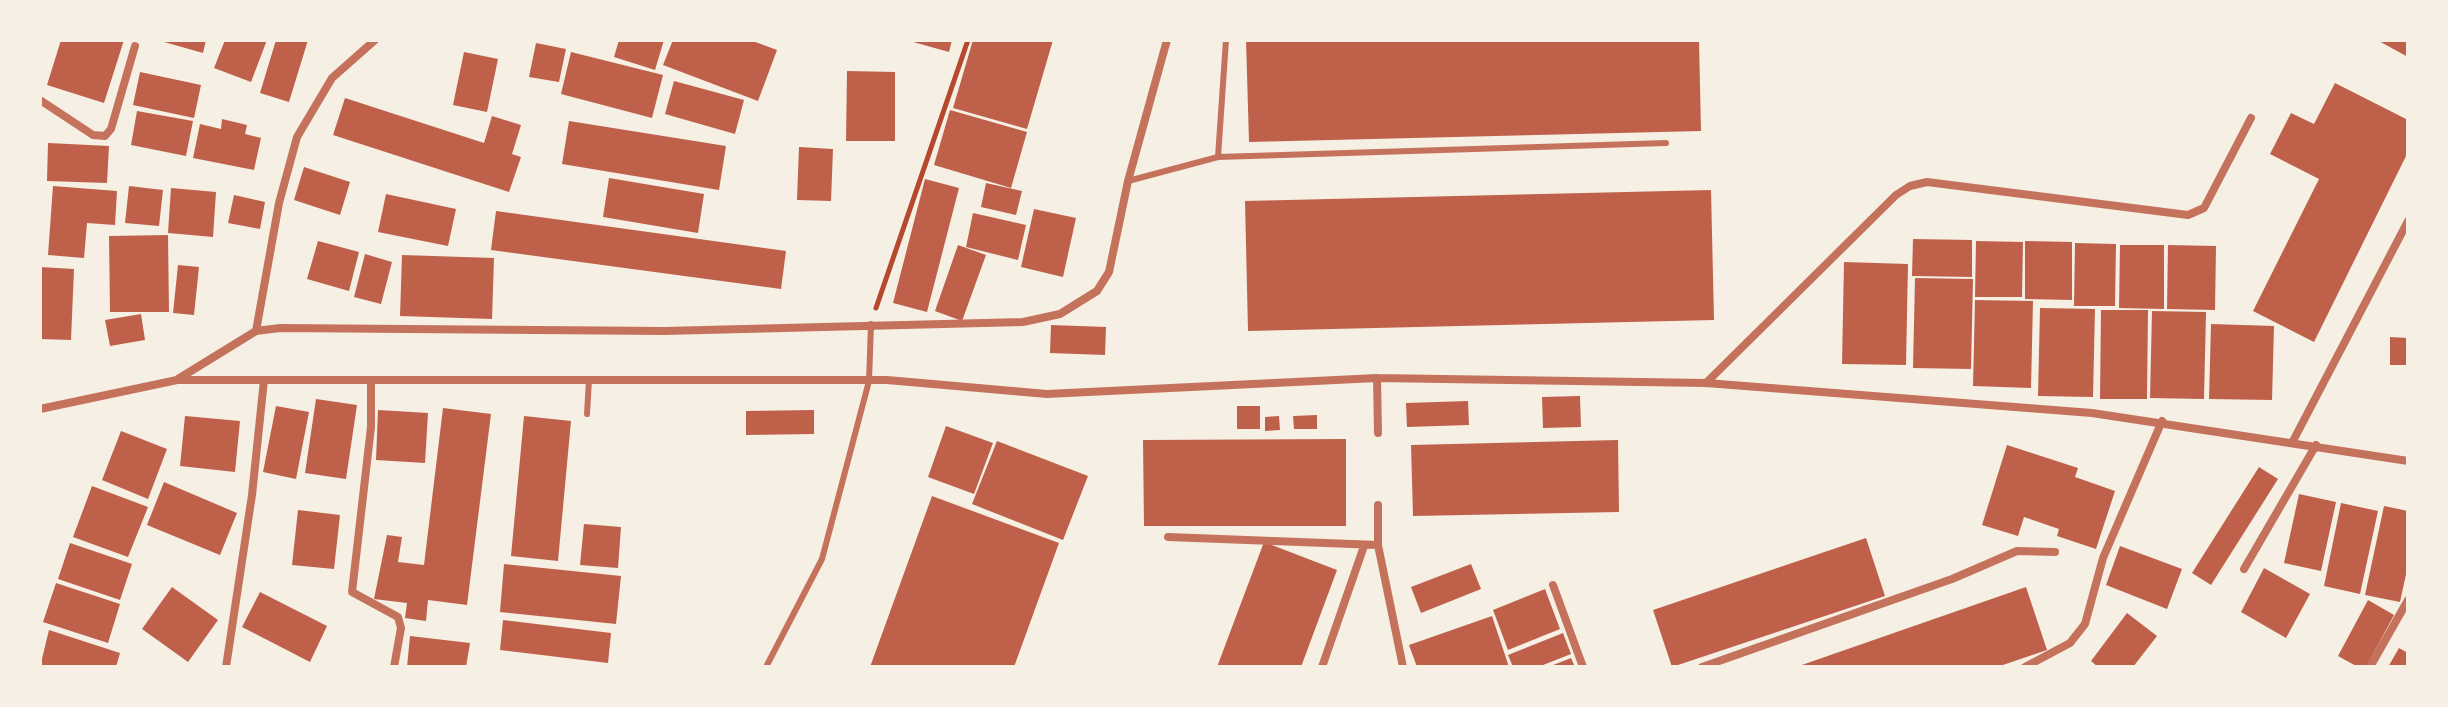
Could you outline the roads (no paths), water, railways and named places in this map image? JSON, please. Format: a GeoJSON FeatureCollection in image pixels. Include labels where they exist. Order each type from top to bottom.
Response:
{"type":"FeatureCollection","features":[{"type":"Feature","properties":{"kind":"street"},"geometry":{"type":"LineString","coordinates":[[256,331],[279,203],[297,137],[332,78],[375,40]]}},
{"type":"Feature","properties":{"kind":"street"},"geometry":{"type":"LineString","coordinates":[[177,380],[256,331],[302,327],[664,331],[1043,320],[1083,303],[1097,291],[1109,272],[1128,181],[1167,40]]}},
{"type":"Feature","properties":{"kind":"street"},"geometry":{"type":"LineString","coordinates":[[40,100],[93,135],[105,136],[111,129],[135,46]]}},
{"type":"Feature","properties":{"kind":"street"},"geometry":{"type":"LineString","coordinates":[[1706,383],[1896,195],[1910,186],[1927,182],[2188,215],[2204,208],[2251,118]]}},
{"type":"Feature","properties":{"kind":"street"},"geometry":{"type":"LineString","coordinates":[[2293,441],[2408,221]]}},
{"type":"Feature","properties":{"kind":"street"},"geometry":{"type":"LineString","coordinates":[[1377,378],[1378,433]]}},
{"type":"Feature","properties":{"kind":"street"},"geometry":{"type":"LineString","coordinates":[[40,409],[177,380],[869,381],[1047,394],[1377,378],[1706,383],[2162,421],[2408,461]]}},
{"type":"Feature","properties":{"kind":"street"},"geometry":{"type":"LineString","coordinates":[[226,667],[252,495],[264,380]]}},
{"type":"Feature","properties":{"kind":"street"},"geometry":{"type":"LineString","coordinates":[[371,380],[371,427],[352,592],[398,617],[401,628],[394,667]]}},
{"type":"Feature","properties":{"kind":"street"},"geometry":{"type":"LineString","coordinates":[[2025,667],[2070,643],[2085,624],[2103,558],[2162,421]]}},
{"type":"Feature","properties":{"kind":"street"},"geometry":{"type":"LineString","coordinates":[[2244,569],[2316,445]]}},
{"type":"Feature","properties":{"kind":"street"},"geometry":{"type":"LineString","coordinates":[[1378,505],[1378,545],[1403,667]]}},
{"type":"Feature","properties":{"kind":"street"},"geometry":{"type":"LineString","coordinates":[[1168,537],[1378,545]]}},
{"type":"Feature","properties":{"kind":"street"},"geometry":{"type":"LineString","coordinates":[[1322,667],[1364,546]]}},
{"type":"Feature","properties":{"kind":"street"},"geometry":{"type":"LineString","coordinates":[[1702,667],[1952,579],[2017,551],[2055,552]]}},
{"type":"Feature","properties":{"kind":"street"},"geometry":{"type":"LineString","coordinates":[[1553,585],[1583,667]]}},
{"type":"Feature","properties":{"kind":"street"},"geometry":{"type":"LineString","coordinates":[[2370,667],[2408,600]]}},
{"type":"Feature","properties":{"kind":"lane"},"geometry":{"type":"LineString","coordinates":[[1218,157],[1226,40]]}},
{"type":"Feature","properties":{"kind":"lane"},"geometry":{"type":"LineString","coordinates":[[1128,181],[1218,157],[1666,143]]}},
{"type":"Feature","properties":{"kind":"lane"},"geometry":{"type":"LineString","coordinates":[[766,667],[822,559],[869,381],[871,324]]}},
{"type":"Feature","properties":{"kind":"lane"},"geometry":{"type":"LineString","coordinates":[[587,414],[589,379]]}}]}
